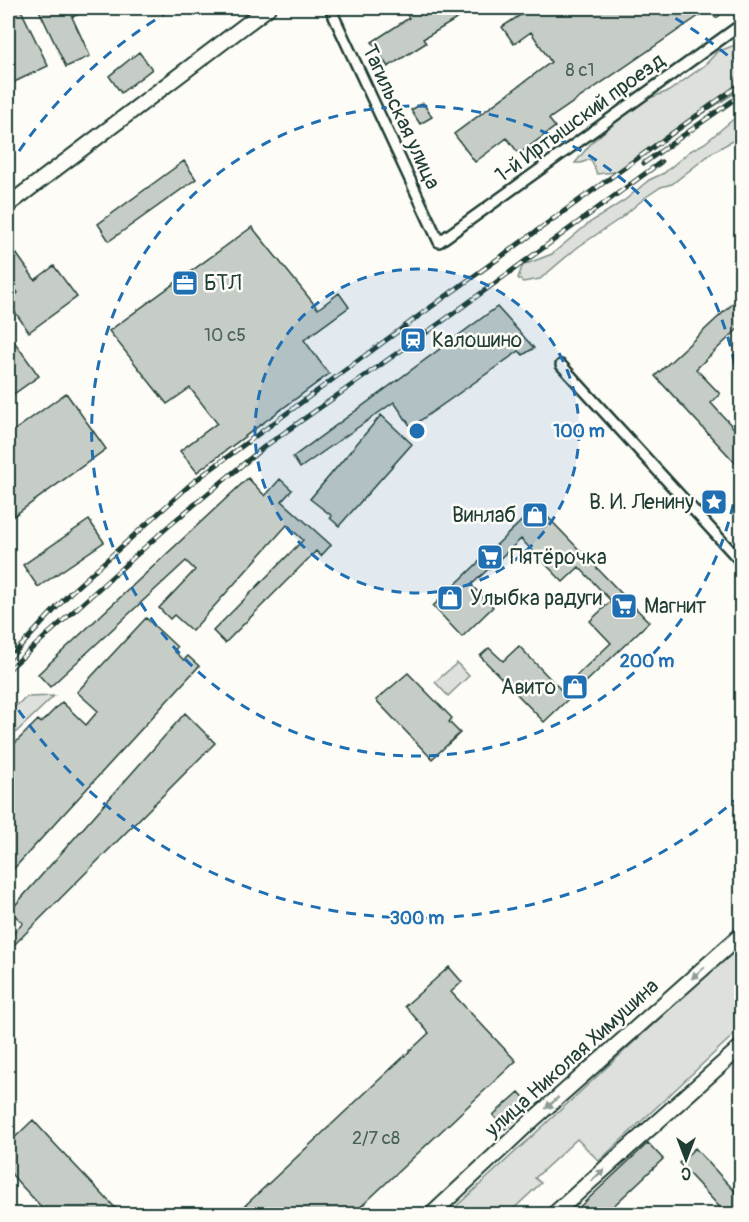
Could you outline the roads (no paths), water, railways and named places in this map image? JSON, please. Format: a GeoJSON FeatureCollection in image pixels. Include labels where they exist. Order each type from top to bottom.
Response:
{"type":"FeatureCollection","features":[{"type":"Feature","properties":{"kind":"main road"},"geometry":{"type":"LineString","coordinates":[[8,205],[268,8]]}},
{"type":"Feature","properties":{"kind":"main road","name":"улица Николая Химушина"},"geometry":{"type":"LineString","coordinates":[[432,1215],[522,1130],[741,934]]}},
{"type":"Feature","properties":{"kind":"main road"},"geometry":{"type":"LineString","coordinates":[[554,1215],[741,1046]]}},
{"type":"Feature","properties":{"kind":"street","name":"Тагильская улица"},"geometry":{"type":"LineString","coordinates":[[330,8],[440,242]]}},
{"type":"Feature","properties":{"kind":"street","name":"1-й Иртышский проезд"},"geometry":{"type":"LineString","coordinates":[[440,242],[741,24]]}},
{"type":"Feature","properties":{"kind":"street"},"geometry":{"type":"LineString","coordinates":[[561,365],[741,563]]}},
{"type":"Feature","properties":{"kind":"railway"},"geometry":{"type":"LineString","coordinates":[[8,660],[70,593],[192,483],[742,83]]}},
{"type":"Feature","properties":{"kind":"railway"},"geometry":{"type":"LineString","coordinates":[[644,163],[742,94]]}},
{"type":"Feature","properties":{"kind":"railway"},"geometry":{"type":"LineString","coordinates":[[8,670],[171,524],[264,447],[447,318],[661,162]]}},
{"type":"Feature","properties":{"kind":"place","name":"БТЛ"},"geometry":{"type":"Point","coordinates":[185,283]}},
{"type":"Feature","properties":{"kind":"place","name":"Калошино"},"geometry":{"type":"Point","coordinates":[413,340]}},
{"type":"Feature","properties":{"kind":"place","name":"В. И. Ленину"},"geometry":{"type":"Point","coordinates":[714,502]}},
{"type":"Feature","properties":{"kind":"place","name":"Винлаб"},"geometry":{"type":"Point","coordinates":[535,515]}},
{"type":"Feature","properties":{"kind":"place","name":"Пятёрочка"},"geometry":{"type":"Point","coordinates":[490,557]}},
{"type":"Feature","properties":{"kind":"place","name":"Улыбка радуги"},"geometry":{"type":"Point","coordinates":[450,598]}},
{"type":"Feature","properties":{"kind":"place","name":"Магнит"},"geometry":{"type":"Point","coordinates":[624,606]}},
{"type":"Feature","properties":{"kind":"place","name":"Авито"},"geometry":{"type":"Point","coordinates":[575,687]}}]}
